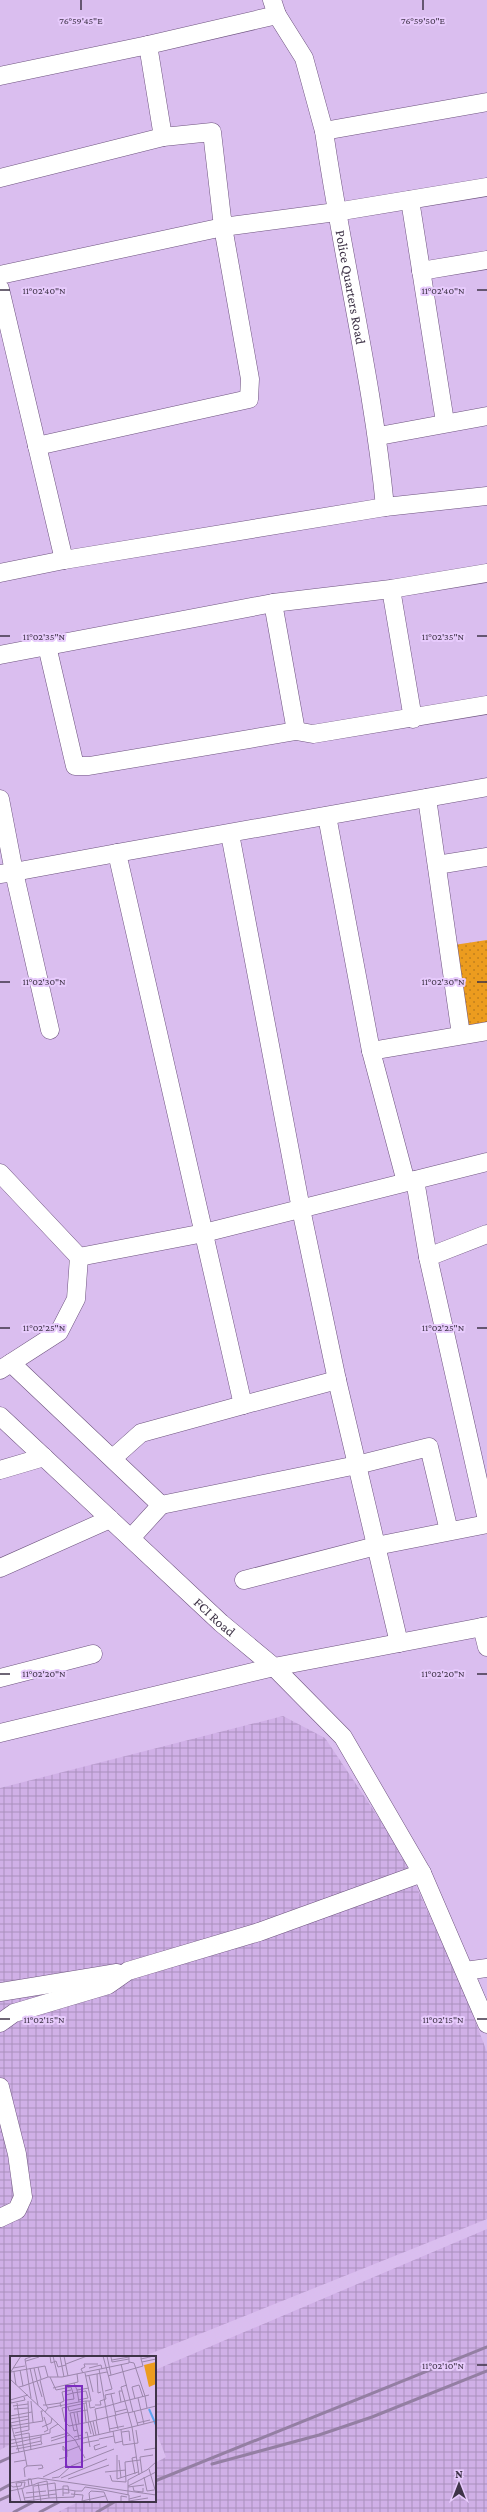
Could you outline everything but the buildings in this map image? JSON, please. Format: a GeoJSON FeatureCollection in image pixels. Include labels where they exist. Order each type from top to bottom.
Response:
{"type":"FeatureCollection","features":[{"type":"Feature","properties":{"kind":"street"},"geometry":{"type":"LineString","coordinates":[[0,76],[148,45],[275,7]]}},
{"type":"Feature","properties":{"kind":"street","name":"Police Quarters Road"},"geometry":{"type":"LineString","coordinates":[[275,7],[304,58],[324,131],[336,212],[378,436],[385,507]]}},
{"type":"Feature","properties":{"kind":"street"},"geometry":{"type":"LineString","coordinates":[[148,45],[163,137]]}},
{"type":"Feature","properties":{"kind":"street"},"geometry":{"type":"LineString","coordinates":[[324,131],[487,102]]}},
{"type":"Feature","properties":{"kind":"street"},"geometry":{"type":"LineString","coordinates":[[0,178],[163,137],[212,132],[223,227],[250,380],[249,399],[37,446]]}},
{"type":"Feature","properties":{"kind":"street"},"geometry":{"type":"LineString","coordinates":[[0,275],[223,227],[336,212],[487,187]]}},
{"type":"Feature","properties":{"kind":"street"},"geometry":{"type":"LineString","coordinates":[[410,200],[445,422]]}},
{"type":"Feature","properties":{"kind":"street"},"geometry":{"type":"LineString","coordinates":[[421,271],[487,260]]}},
{"type":"Feature","properties":{"kind":"street"},"geometry":{"type":"LineString","coordinates":[[0,289],[64,560]]}},
{"type":"Feature","properties":{"kind":"street"},"geometry":{"type":"LineString","coordinates":[[378,436],[445,422],[487,416]]}},
{"type":"Feature","properties":{"kind":"street"},"geometry":{"type":"LineString","coordinates":[[0,573],[64,560],[385,507],[487,496]]}},
{"type":"Feature","properties":{"kind":"street"},"geometry":{"type":"LineString","coordinates":[[0,655],[273,603],[391,589],[487,573]]}},
{"type":"Feature","properties":{"kind":"street"},"geometry":{"type":"LineString","coordinates":[[391,589],[414,719]]}},
{"type":"Feature","properties":{"kind":"street"},"geometry":{"type":"LineString","coordinates":[[273,603],[296,731]]}},
{"type":"Feature","properties":{"kind":"street"},"geometry":{"type":"LineString","coordinates":[[47,646],[75,766],[89,766],[296,731],[313,734],[414,719],[487,705]]}},
{"type":"Feature","properties":{"kind":"street"},"geometry":{"type":"LineString","coordinates":[[7,873],[487,788]]}},
{"type":"Feature","properties":{"kind":"street"},"geometry":{"type":"LineString","coordinates":[[427,798],[461,1035]]}},
{"type":"Feature","properties":{"kind":"street"},"geometry":{"type":"LineString","coordinates":[[0,799],[7,873],[50,1030]]}},
{"type":"Feature","properties":{"kind":"street"},"geometry":{"type":"LineString","coordinates":[[327,816],[371,1051],[411,1181],[487,1520]]}},
{"type":"Feature","properties":{"kind":"street"},"geometry":{"type":"LineString","coordinates":[[230,834],[301,1209],[337,1380],[399,1643]]}},
{"type":"Feature","properties":{"kind":"street"},"geometry":{"type":"LineString","coordinates":[[117,853],[243,1405]]}},
{"type":"Feature","properties":{"kind":"street"},"geometry":{"type":"LineString","coordinates":[[437,865],[487,857]]}},
{"type":"Feature","properties":{"kind":"street"},"geometry":{"type":"LineString","coordinates":[[371,1051],[487,1031]]}},
{"type":"Feature","properties":{"kind":"street"},"geometry":{"type":"LineString","coordinates":[[79,1257],[204,1233],[487,1162]]}},
{"type":"Feature","properties":{"kind":"street"},"geometry":{"type":"LineString","coordinates":[[0,1174],[79,1257],[76,1299],[59,1332],[5,1366],[113,1458],[161,1505]]}},
{"type":"Feature","properties":{"kind":"street"},"geometry":{"type":"LineString","coordinates":[[428,1257],[487,1234]]}},
{"type":"Feature","properties":{"kind":"street"},"geometry":{"type":"LineString","coordinates":[[113,1458],[141,1433],[337,1380]]}},
{"type":"Feature","properties":{"kind":"street","name":"FCI Road"},"geometry":{"type":"LineString","coordinates":[[0,1416],[221,1623],[274,1667],[343,1737],[422,1873],[487,2024]]}},
{"type":"Feature","properties":{"kind":"street"},"geometry":{"type":"LineString","coordinates":[[131,1538],[161,1505],[357,1465],[429,1447],[449,1531]]}},
{"type":"Feature","properties":{"kind":"street"},"geometry":{"type":"LineString","coordinates":[[0,1470],[44,1457]]}},
{"type":"Feature","properties":{"kind":"street"},"geometry":{"type":"LineString","coordinates":[[0,1568],[110,1520]]}},
{"type":"Feature","properties":{"kind":"street"},"geometry":{"type":"LineString","coordinates":[[244,1580],[376,1546],[487,1524]]}},
{"type":"Feature","properties":{"kind":"street"},"geometry":{"type":"LineString","coordinates":[[0,1733],[274,1667],[485,1626],[487,1648]]}},
{"type":"Feature","properties":{"kind":"street"},"geometry":{"type":"LineString","coordinates":[[0,1678],[93,1654]]}},
{"type":"Feature","properties":{"kind":"street"},"geometry":{"type":"LineString","coordinates":[[0,1992],[128,1971],[259,1932],[422,1873]]}},
{"type":"Feature","properties":{"kind":"street"},"geometry":{"type":"LineString","coordinates":[[465,1971],[487,1968]]}},
{"type":"Feature","properties":{"kind":"street"},"geometry":{"type":"LineString","coordinates":[[0,2023],[14,2013],[108,1985],[128,1971]]}},
{"type":"Feature","properties":{"kind":"street"},"geometry":{"type":"LineString","coordinates":[[0,2087],[17,2154],[23,2197],[17,2210],[0,2218]]}},
{"type":"Feature","properties":{"kind":"shaded area"},"geometry":{"type":"Polygon","coordinates":[[[487,940],[487,1026],[465,1030],[454,945],[487,940]]]}},
{"type":"Feature","properties":{"kind":"shaded area"},"geometry":{"type":"Polygon","coordinates":[[[283,1716],[325,1738],[399,1848],[462,1987],[487,2052],[487,2219],[144,2356],[10,2356],[10,2445],[0,2450],[0,1788],[283,1716]]]}},
{"type":"Feature","properties":{"kind":"shaded area"},"geometry":{"type":"Polygon","coordinates":[[[487,2229],[487,2512],[58,2512],[78,2502],[156,2502],[156,2462],[166,2457],[156,2432],[156,2370],[487,2229]]]}},
{"type":"Feature","properties":{"kind":"railway"},"geometry":{"type":"LineString","coordinates":[[156,2481],[487,2347]]}},
{"type":"Feature","properties":{"kind":"railway"},"geometry":{"type":"LineString","coordinates":[[212,2464],[319,2435],[372,2417],[487,2371]]}},
{"type":"Feature","properties":{"kind":"railway"},"geometry":{"type":"LineString","coordinates":[[0,2462],[10,2457]]}},
{"type":"Feature","properties":{"kind":"railway"},"geometry":{"type":"LineString","coordinates":[[0,2490],[10,2485]]}},
{"type":"Feature","properties":{"kind":"railway"},"geometry":{"type":"LineString","coordinates":[[0,2500],[10,2495]]}},
{"type":"Feature","properties":{"kind":"railway"},"geometry":{"type":"LineString","coordinates":[[14,2512],[33,2502]]}},
{"type":"Feature","properties":{"kind":"railway"},"geometry":{"type":"LineString","coordinates":[[40,2512],[59,2502]]}},
{"type":"Feature","properties":{"kind":"railway"},"geometry":{"type":"LineString","coordinates":[[97,2512],[114,2502]]}}]}
